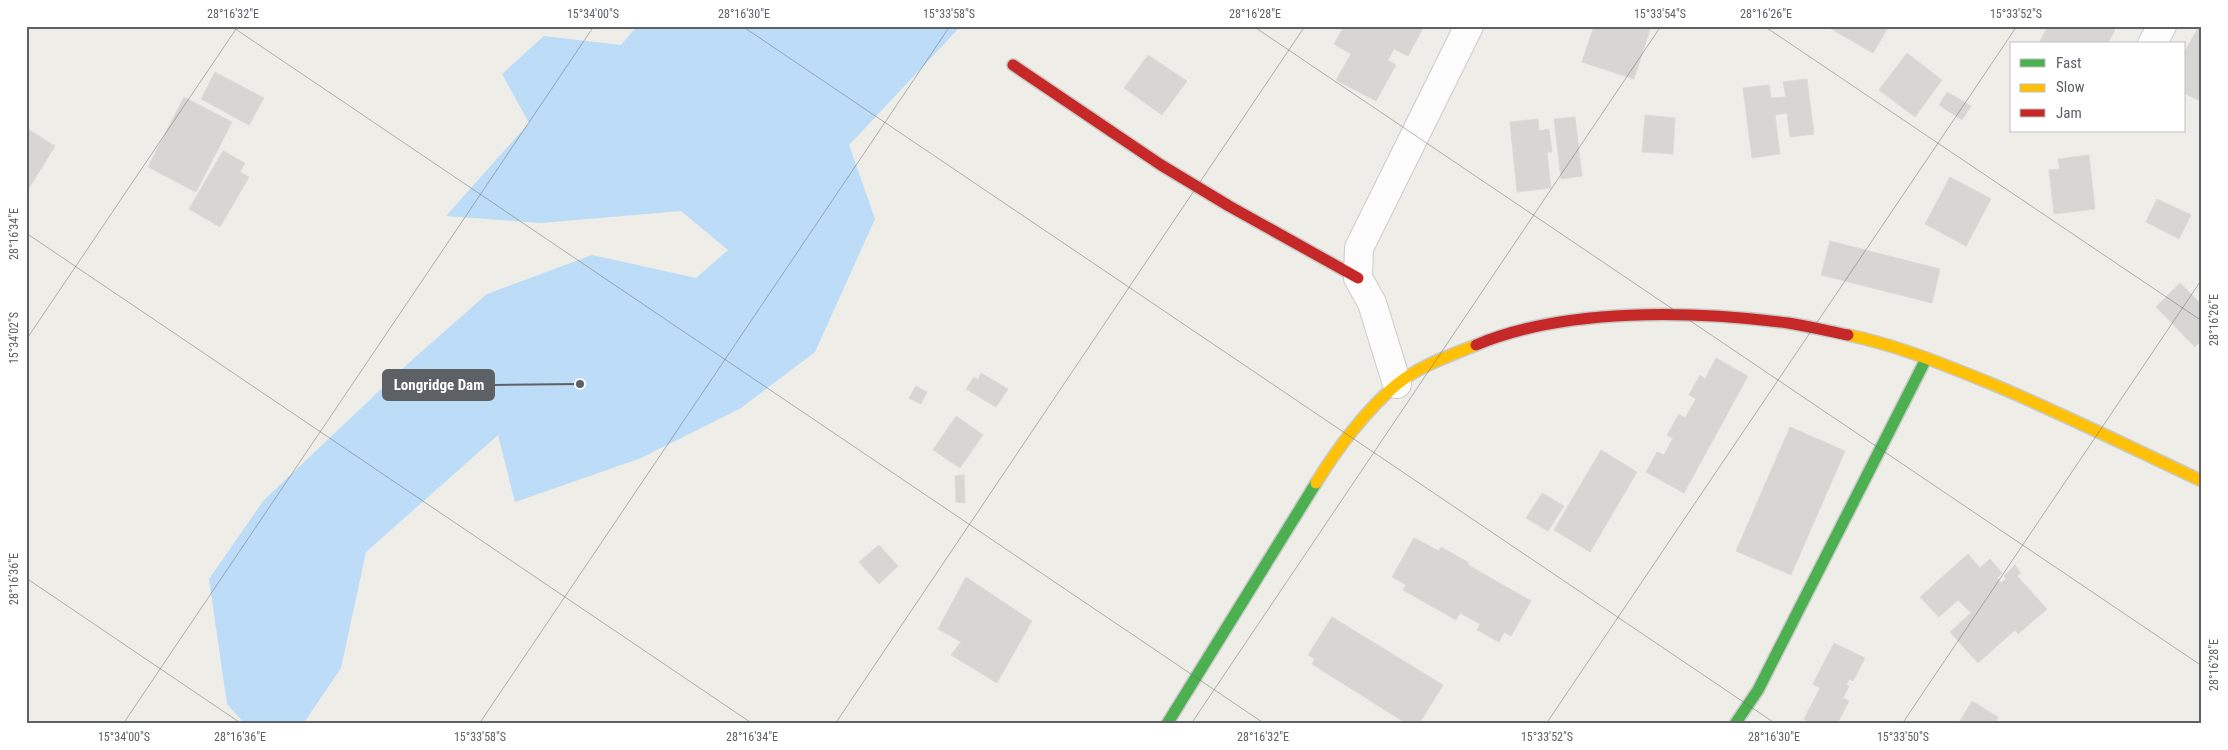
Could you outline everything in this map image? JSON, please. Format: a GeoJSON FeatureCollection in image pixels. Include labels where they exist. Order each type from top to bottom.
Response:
{"type":"FeatureCollection","features":[{"type":"Feature","properties":{"kind":"street"},"geometry":{"type":"LineString","coordinates":[[1397,384],[1372,303],[1358,278],[1359,248],[1469,26]]}},
{"type":"Feature","properties":{"kind":"street"},"geometry":{"type":"LineString","coordinates":[[2153,42],[2162,26]]}},
{"type":"Feature","properties":{"kind":"street"},"geometry":{"type":"LineString","coordinates":[[1014,65],[1161,165],[1229,206],[1358,278]]}},
{"type":"Feature","properties":{"kind":"street"},"geometry":{"type":"LineString","coordinates":[[1167,724],[1324,470],[1369,412],[1397,384],[1431,364],[1500,335],[1587,318],[1684,315],[1789,324],[1876,342],[1926,359],[2053,410],[2202,482]]}},
{"type":"Feature","properties":{"kind":"street"},"geometry":{"type":"LineString","coordinates":[[1735,724],[1758,690],[1926,359]]}},
{"type":"Feature","properties":{"kind":"water"},"geometry":{"type":"Polygon","coordinates":[[[637,26],[961,26],[849,145],[875,219],[815,352],[741,408],[641,458],[515,502],[498,435],[366,552],[341,668],[303,724],[245,724],[227,704],[209,579],[264,500],[412,360],[487,294],[592,255],[696,278],[728,250],[681,211],[541,223],[446,216],[529,123],[502,74],[544,36],[621,45],[637,26]]]}},
{"type":"Feature","properties":{"kind":"building"},"geometry":{"type":"Polygon","coordinates":[[[1344,26],[1424,26],[1408,56],[1394,49],[1388,60],[1396,65],[1376,101],[1336,80],[1351,54],[1334,44],[1344,26]]]}},
{"type":"Feature","properties":{"kind":"building"},"geometry":{"type":"Polygon","coordinates":[[[1594,26],[1651,26],[1634,79],[1582,62],[1594,26]]]}},
{"type":"Feature","properties":{"kind":"building"},"geometry":{"type":"Polygon","coordinates":[[[1826,26],[1889,26],[1873,53],[1826,26]]]}},
{"type":"Feature","properties":{"kind":"building"},"geometry":{"type":"Polygon","coordinates":[[[2048,26],[2108,26],[2115,30],[2109,42],[2040,41],[2048,26]]]}},
{"type":"Feature","properties":{"kind":"building"},"geometry":{"type":"Polygon","coordinates":[[[2199,26],[2202,26],[2202,102],[2186,94],[2186,49],[2199,26]]]}},
{"type":"Feature","properties":{"kind":"building"},"geometry":{"type":"Polygon","coordinates":[[[1907,53],[1942,80],[1915,117],[1879,90],[1907,53]]]}},
{"type":"Feature","properties":{"kind":"building"},"geometry":{"type":"Polygon","coordinates":[[[1148,55],[1187,81],[1162,115],[1124,88],[1148,55]]]}},
{"type":"Feature","properties":{"kind":"building"},"geometry":{"type":"Polygon","coordinates":[[[215,72],[264,98],[249,125],[201,99],[215,72]]]}},
{"type":"Feature","properties":{"kind":"building"},"geometry":{"type":"Polygon","coordinates":[[[1807,79],[1814,134],[1790,137],[1787,113],[1775,115],[1780,154],[1752,158],[1743,88],[1769,85],[1771,98],[1786,97],[1783,82],[1807,79]]]}},
{"type":"Feature","properties":{"kind":"building"},"geometry":{"type":"Polygon","coordinates":[[[1947,92],[1971,106],[1962,120],[1939,105],[1947,92]]]}},
{"type":"Feature","properties":{"kind":"building"},"geometry":{"type":"Polygon","coordinates":[[[184,97],[232,122],[196,192],[148,167],[184,97]]]}},
{"type":"Feature","properties":{"kind":"building"},"geometry":{"type":"Polygon","coordinates":[[[1645,115],[1675,118],[1673,154],[1642,152],[1645,115]]]}},
{"type":"Feature","properties":{"kind":"building"},"geometry":{"type":"Polygon","coordinates":[[[1575,117],[1582,176],[1561,179],[1554,119],[1575,117]]]}},
{"type":"Feature","properties":{"kind":"building"},"geometry":{"type":"Polygon","coordinates":[[[1538,119],[1539,131],[1549,129],[1552,152],[1547,152],[1551,188],[1517,192],[1510,122],[1538,119]]]}},
{"type":"Feature","properties":{"kind":"building"},"geometry":{"type":"Polygon","coordinates":[[[26,128],[55,146],[26,193],[26,128]]]}},
{"type":"Feature","properties":{"kind":"building"},"geometry":{"type":"Polygon","coordinates":[[[223,151],[245,163],[240,172],[249,177],[220,227],[189,209],[223,151]]]}},
{"type":"Feature","properties":{"kind":"building"},"geometry":{"type":"Polygon","coordinates":[[[2089,155],[2095,209],[2054,214],[2049,170],[2060,169],[2058,159],[2089,155]]]}},
{"type":"Feature","properties":{"kind":"building"},"geometry":{"type":"Polygon","coordinates":[[[1950,177],[1991,199],[1966,246],[1925,224],[1950,177]]]}},
{"type":"Feature","properties":{"kind":"building"},"geometry":{"type":"Polygon","coordinates":[[[2157,199],[2191,215],[2179,239],[2146,222],[2157,199]]]}},
{"type":"Feature","properties":{"kind":"building"},"geometry":{"type":"Polygon","coordinates":[[[1830,241],[1940,269],[1932,303],[1821,275],[1830,241]]]}},
{"type":"Feature","properties":{"kind":"building"},"geometry":{"type":"Polygon","coordinates":[[[2180,283],[2202,305],[2202,340],[2195,347],[2156,307],[2180,283]]]}},
{"type":"Feature","properties":{"kind":"building"},"geometry":{"type":"Polygon","coordinates":[[[1716,358],[1748,376],[1684,493],[1646,472],[1657,452],[1664,455],[1673,438],[1667,435],[1679,414],[1685,418],[1696,399],[1689,395],[1700,375],[1705,379],[1716,358]]]}},
{"type":"Feature","properties":{"kind":"building"},"geometry":{"type":"Polygon","coordinates":[[[981,373],[1008,389],[996,407],[966,389],[974,377],[978,380],[981,373]]]}},
{"type":"Feature","properties":{"kind":"building"},"geometry":{"type":"Polygon","coordinates":[[[916,386],[927,392],[921,404],[909,398],[916,386]]]}},
{"type":"Feature","properties":{"kind":"building"},"geometry":{"type":"Polygon","coordinates":[[[956,416],[983,435],[960,468],[933,450],[956,416]]]}},
{"type":"Feature","properties":{"kind":"building"},"geometry":{"type":"Polygon","coordinates":[[[1790,427],[1845,451],[1791,575],[1736,551],[1790,427]]]}},
{"type":"Feature","properties":{"kind":"building"},"geometry":{"type":"Polygon","coordinates":[[[1601,450],[1637,472],[1590,552],[1554,530],[1601,450]]]}},
{"type":"Feature","properties":{"kind":"building"},"geometry":{"type":"Polygon","coordinates":[[[964,475],[965,503],[956,502],[955,476],[964,475]]]}},
{"type":"Feature","properties":{"kind":"building"},"geometry":{"type":"Polygon","coordinates":[[[1542,493],[1564,506],[1548,531],[1526,518],[1542,493]]]}},
{"type":"Feature","properties":{"kind":"building"},"geometry":{"type":"Polygon","coordinates":[[[1414,538],[1439,551],[1441,547],[1469,563],[1468,565],[1531,601],[1511,636],[1504,632],[1499,642],[1477,630],[1480,624],[1460,613],[1456,620],[1403,590],[1406,585],[1392,577],[1414,538]]]}},
{"type":"Feature","properties":{"kind":"building"},"geometry":{"type":"Polygon","coordinates":[[[879,545],[898,566],[879,584],[859,562],[879,545]]]}},
{"type":"Feature","properties":{"kind":"building"},"geometry":{"type":"Polygon","coordinates":[[[1968,554],[1980,568],[1990,559],[2002,573],[1997,578],[2001,583],[2006,579],[2004,576],[2015,565],[2021,573],[2017,576],[2047,609],[2018,634],[2015,630],[1978,663],[1950,632],[1971,613],[1958,600],[1939,617],[1920,597],[1968,554]]]}},
{"type":"Feature","properties":{"kind":"building"},"geometry":{"type":"Polygon","coordinates":[[[966,577],[1032,621],[997,683],[951,655],[961,642],[938,629],[966,577]]]}},
{"type":"Feature","properties":{"kind":"building"},"geometry":{"type":"Polygon","coordinates":[[[1332,617],[1443,685],[1419,724],[1407,724],[1312,664],[1315,659],[1308,655],[1332,617]]]}},
{"type":"Feature","properties":{"kind":"building"},"geometry":{"type":"Polygon","coordinates":[[[1834,643],[1865,658],[1853,681],[1849,679],[1846,685],[1849,686],[1843,698],[1849,701],[1837,724],[1813,724],[1804,719],[1820,688],[1813,684],[1834,643]]]}},
{"type":"Feature","properties":{"kind":"building"},"geometry":{"type":"Polygon","coordinates":[[[1972,701],[1998,717],[1995,724],[1958,724],[1972,701]]]}},
{"type":"Feature","properties":{"kind":"traffic: fast"},"geometry":{"type":"LineString","coordinates":[[1735,724],[1758,690],[1926,359]]}},
{"type":"Feature","properties":{"kind":"traffic: fast"},"geometry":{"type":"LineString","coordinates":[[1167,724],[1316,483]]}},
{"type":"Feature","properties":{"kind":"traffic: slow"},"geometry":{"type":"LineString","coordinates":[[1848,335],[1903,350],[1992,384],[2202,481]]}},
{"type":"Feature","properties":{"kind":"traffic: slow"},"geometry":{"type":"LineString","coordinates":[[1316,483],[1352,431],[1396,385],[1424,367],[1476,345]]}},
{"type":"Feature","properties":{"kind":"traffic: jam"},"geometry":{"type":"LineString","coordinates":[[1013,65],[1161,165],[1229,206],[1358,278]]}},
{"type":"Feature","properties":{"kind":"traffic: jam"},"geometry":{"type":"LineString","coordinates":[[1476,345],[1511,333],[1549,324],[1589,318],[1630,315],[1712,316],[1751,319],[1796,324],[1848,335]]}},
{"type":"Feature","properties":{"kind":"place","name":"Longridge Dam"},"geometry":{"type":"Point","coordinates":[580,384]}}]}
